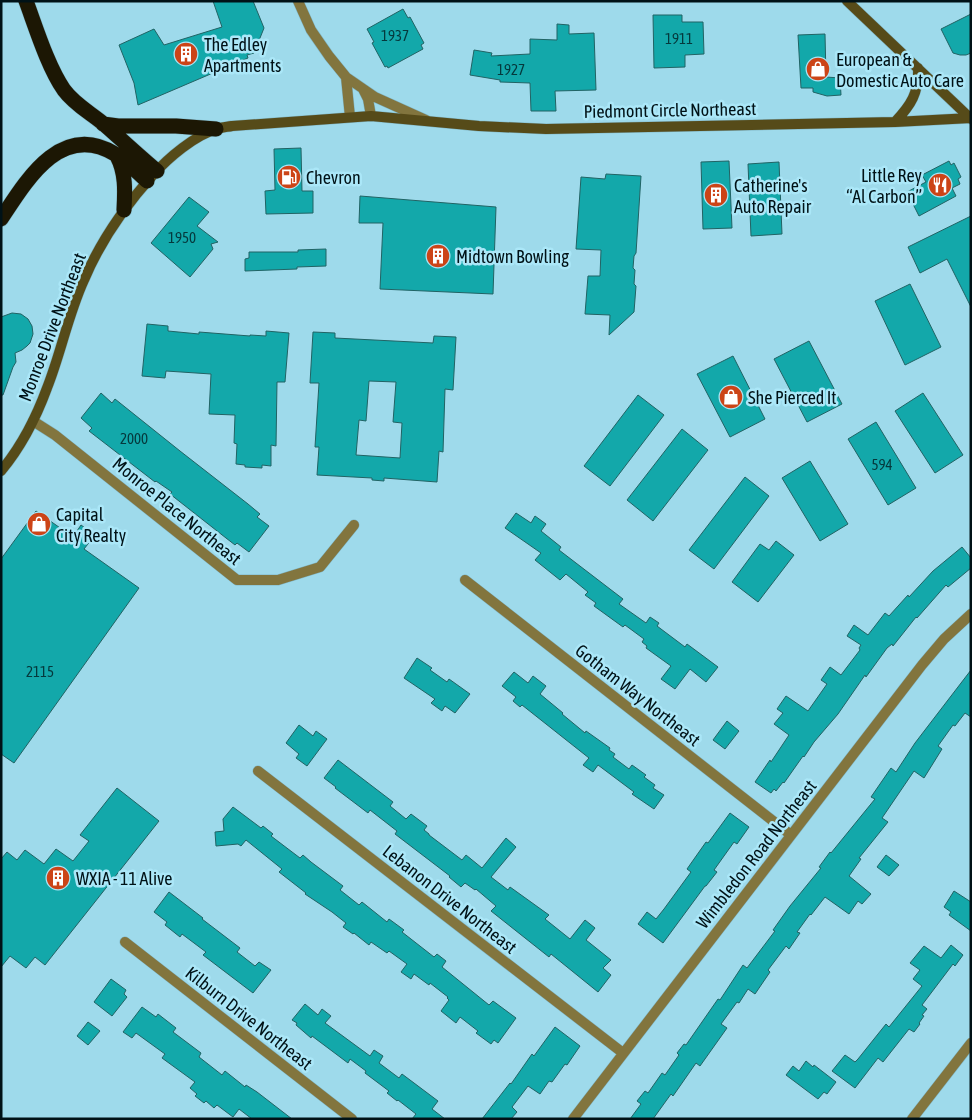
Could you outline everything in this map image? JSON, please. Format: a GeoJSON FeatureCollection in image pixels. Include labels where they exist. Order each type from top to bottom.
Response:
{"type":"FeatureCollection","features":[{"type":"Feature","properties":{"kind":"highway"},"geometry":{"type":"LineString","coordinates":[[26,1],[55,75],[64,89],[78,105],[103,124],[152,176]]}},
{"type":"Feature","properties":{"kind":"highway"},"geometry":{"type":"LineString","coordinates":[[103,124],[216,129]]}},
{"type":"Feature","properties":{"kind":"highway"},"geometry":{"type":"LineString","coordinates":[[1,219],[36,170],[56,153],[71,146],[89,144],[102,148],[116,154],[131,166],[152,176]]}},
{"type":"Feature","properties":{"kind":"highway"},"geometry":{"type":"LineString","coordinates":[[116,154],[123,172],[124,210]]}},
{"type":"Feature","properties":{"kind":"main road"},"geometry":{"type":"LineString","coordinates":[[847,1],[970,118]]}},
{"type":"Feature","properties":{"kind":"main road"},"geometry":{"type":"LineString","coordinates":[[895,122],[907,110],[914,96],[919,82],[918,68]]}},
{"type":"Feature","properties":{"kind":"main road","name":"Piedmont Circle Northeast"},"geometry":{"type":"LineString","coordinates":[[350,117],[372,116],[480,126],[546,129],[895,122],[970,118]]}},
{"type":"Feature","properties":{"kind":"main road","name":"Monroe Drive Northeast"},"geometry":{"type":"LineString","coordinates":[[1,471],[12,457],[33,421],[48,388],[74,305],[99,248],[124,210],[152,176],[180,149],[216,129],[232,126],[350,117]]}},
{"type":"Feature","properties":{"kind":"street"},"geometry":{"type":"LineString","coordinates":[[298,1],[315,35],[346,77],[375,97],[430,122]]}},
{"type":"Feature","properties":{"kind":"street"},"geometry":{"type":"LineString","coordinates":[[346,77],[350,117]]}},
{"type":"Feature","properties":{"kind":"street"},"geometry":{"type":"LineString","coordinates":[[363,89],[368,99],[372,116]]}},
{"type":"Feature","properties":{"kind":"street","name":"Monroe Place Northeast"},"geometry":{"type":"LineString","coordinates":[[33,421],[69,446],[237,580],[278,580],[320,567],[354,525]]}},
{"type":"Feature","properties":{"kind":"street","name":"Gotham Way Northeast"},"geometry":{"type":"LineString","coordinates":[[465,580],[790,836]]}},
{"type":"Feature","properties":{"kind":"street","name":"Wimbledon Road Northeast"},"geometry":{"type":"LineString","coordinates":[[573,1119],[922,665],[944,639],[971,614]]}},
{"type":"Feature","properties":{"kind":"street","name":"Lebanon Drive Northeast"},"geometry":{"type":"LineString","coordinates":[[258,770],[623,1053]]}},
{"type":"Feature","properties":{"kind":"street","name":"Kilburn Drive Northeast"},"geometry":{"type":"LineString","coordinates":[[126,942],[352,1119]]}},
{"type":"Feature","properties":{"kind":"street"},"geometry":{"type":"LineString","coordinates":[[912,1119],[971,1043]]}},
{"type":"Feature","properties":{"kind":"building","name":"The Edley Apartments"},"geometry":{"type":"Polygon","coordinates":[[[213,1],[253,1],[264,28],[254,53],[247,55],[248,58],[138,105],[134,83],[119,45],[154,29],[164,45],[222,27],[213,1]]]}},
{"type":"Feature","properties":{"kind":"building"},"geometry":{"type":"Polygon","coordinates":[[[403,9],[408,18],[410,17],[424,43],[421,45],[423,49],[388,68],[387,66],[385,67],[372,43],[374,42],[367,29],[403,9]]]}},
{"type":"Feature","properties":{"kind":"building"},"geometry":{"type":"Polygon","coordinates":[[[971,14],[971,53],[960,55],[953,53],[941,29],[971,14]]]}},
{"type":"Feature","properties":{"kind":"building"},"geometry":{"type":"Polygon","coordinates":[[[653,15],[682,15],[682,22],[703,22],[704,54],[685,55],[685,67],[654,68],[653,15]]]}},
{"type":"Feature","properties":{"kind":"building"},"geometry":{"type":"Polygon","coordinates":[[[557,24],[569,25],[569,34],[594,33],[596,90],[555,91],[556,111],[531,111],[530,83],[500,82],[500,80],[470,75],[474,50],[492,53],[491,56],[530,54],[530,39],[557,40],[557,24]]]}},
{"type":"Feature","properties":{"kind":"building"},"geometry":{"type":"Polygon","coordinates":[[[825,34],[826,77],[840,78],[841,95],[827,96],[813,92],[813,88],[801,88],[798,35],[825,34]]]}},
{"type":"Feature","properties":{"kind":"building"},"geometry":{"type":"Polygon","coordinates":[[[301,148],[302,191],[313,191],[313,213],[266,214],[265,191],[275,190],[274,149],[301,148]]]}},
{"type":"Feature","properties":{"kind":"building","name":"Catherine's Auto Repair"},"geometry":{"type":"Polygon","coordinates":[[[729,161],[732,228],[703,229],[701,162],[729,161]]]}},
{"type":"Feature","properties":{"kind":"building"},"geometry":{"type":"Polygon","coordinates":[[[949,161],[951,165],[954,163],[961,177],[958,179],[960,184],[952,188],[956,196],[919,216],[907,192],[926,182],[922,175],[949,161]]]}},
{"type":"Feature","properties":{"kind":"building"},"geometry":{"type":"Polygon","coordinates":[[[779,162],[782,234],[751,236],[748,164],[779,162]]]}},
{"type":"Feature","properties":{"kind":"building"},"geometry":{"type":"Polygon","coordinates":[[[606,174],[641,176],[636,253],[633,268],[635,270],[634,284],[636,286],[634,312],[609,335],[610,315],[585,314],[588,276],[600,276],[601,250],[576,249],[581,177],[605,179],[606,174]]]}},
{"type":"Feature","properties":{"kind":"building","name":"Midtown Bowling"},"geometry":{"type":"Polygon","coordinates":[[[360,196],[496,207],[493,294],[380,289],[383,223],[359,223],[360,196]]]}},
{"type":"Feature","properties":{"kind":"building"},"geometry":{"type":"Polygon","coordinates":[[[189,197],[209,212],[197,226],[218,242],[211,244],[213,249],[190,277],[151,243],[189,197]]]}},
{"type":"Feature","properties":{"kind":"building"},"geometry":{"type":"Polygon","coordinates":[[[971,216],[971,307],[947,259],[920,273],[908,247],[971,216]]]}},
{"type":"Feature","properties":{"kind":"building"},"geometry":{"type":"Polygon","coordinates":[[[326,249],[326,266],[245,271],[245,259],[249,258],[249,252],[298,252],[298,250],[326,249]]]}},
{"type":"Feature","properties":{"kind":"building"},"geometry":{"type":"Polygon","coordinates":[[[910,284],[941,347],[905,365],[875,301],[910,284]]]}},
{"type":"Feature","properties":{"kind":"building"},"geometry":{"type":"Polygon","coordinates":[[[12,313],[21,314],[28,319],[32,326],[33,334],[30,343],[15,353],[16,362],[3,395],[1,395],[1,317],[12,313]]]}},
{"type":"Feature","properties":{"kind":"building"},"geometry":{"type":"Polygon","coordinates":[[[147,324],[168,326],[168,331],[199,334],[199,332],[266,336],[266,331],[289,333],[285,382],[277,382],[276,446],[271,445],[271,466],[262,465],[262,468],[245,467],[245,465],[236,464],[237,444],[234,443],[235,415],[209,414],[211,374],[166,371],[165,378],[142,376],[147,324]]]}},
{"type":"Feature","properties":{"kind":"building"},"geometry":{"type":"Polygon","coordinates":[[[313,332],[335,333],[335,338],[433,343],[434,336],[456,337],[453,390],[445,389],[443,452],[439,451],[437,482],[384,478],[384,481],[372,480],[372,478],[317,475],[319,447],[315,447],[319,383],[310,383],[313,332]],[[369,381],[366,421],[359,420],[356,455],[400,458],[402,423],[393,422],[396,382],[369,381]]]}},
{"type":"Feature","properties":{"kind":"building"},"geometry":{"type":"Polygon","coordinates":[[[809,341],[842,404],[807,422],[774,359],[809,341]]]}},
{"type":"Feature","properties":{"kind":"building"},"geometry":{"type":"Polygon","coordinates":[[[733,356],[765,419],[730,437],[697,374],[733,356]]]}},
{"type":"Feature","properties":{"kind":"building"},"geometry":{"type":"Polygon","coordinates":[[[101,393],[112,403],[115,399],[260,514],[257,517],[269,526],[249,552],[237,543],[235,545],[170,494],[172,492],[155,482],[89,431],[92,428],[81,418],[101,393]]]}},
{"type":"Feature","properties":{"kind":"building"},"geometry":{"type":"Polygon","coordinates":[[[923,393],[963,455],[935,473],[895,411],[923,393]]]}},
{"type":"Feature","properties":{"kind":"building"},"geometry":{"type":"Polygon","coordinates":[[[638,395],[664,415],[610,486],[584,466],[638,395]]]}},
{"type":"Feature","properties":{"kind":"building"},"geometry":{"type":"Polygon","coordinates":[[[876,422],[916,488],[888,505],[848,439],[876,422]]]}},
{"type":"Feature","properties":{"kind":"building"},"geometry":{"type":"Polygon","coordinates":[[[682,429],[708,450],[653,521],[627,500],[682,429]]]}},
{"type":"Feature","properties":{"kind":"building"},"geometry":{"type":"Polygon","coordinates":[[[810,461],[848,524],[820,541],[782,478],[810,461]]]}},
{"type":"Feature","properties":{"kind":"building"},"geometry":{"type":"Polygon","coordinates":[[[745,477],[769,496],[714,569],[689,550],[745,477]]]}},
{"type":"Feature","properties":{"kind":"building"},"geometry":{"type":"Polygon","coordinates":[[[36,511],[73,537],[81,525],[95,535],[84,549],[139,588],[14,763],[1,754],[1,559],[36,511]]]}},
{"type":"Feature","properties":{"kind":"building"},"geometry":{"type":"Polygon","coordinates":[[[516,513],[531,523],[535,516],[546,524],[541,531],[561,547],[559,550],[623,599],[619,604],[646,623],[650,617],[659,623],[657,626],[685,647],[687,644],[718,667],[706,682],[690,669],[675,689],[661,679],[671,666],[646,648],[647,646],[642,642],[644,639],[625,625],[623,627],[594,606],[596,603],[585,595],[588,592],[566,574],[560,580],[535,560],[541,553],[505,528],[516,513]]]}},
{"type":"Feature","properties":{"kind":"building"},"geometry":{"type":"Polygon","coordinates":[[[776,541],[794,555],[758,602],[732,582],[760,544],[769,550],[776,541]]]}},
{"type":"Feature","properties":{"kind":"building"},"geometry":{"type":"Polygon","coordinates":[[[962,547],[971,558],[971,568],[948,587],[946,585],[916,617],[893,646],[892,644],[887,648],[784,783],[771,793],[755,782],[789,735],[774,724],[783,713],[777,709],[786,696],[808,711],[827,684],[821,680],[830,667],[841,675],[860,650],[861,645],[847,636],[854,625],[868,635],[885,613],[889,616],[933,571],[962,547]]]}},
{"type":"Feature","properties":{"kind":"building"},"geometry":{"type":"Polygon","coordinates":[[[417,658],[432,668],[430,670],[447,682],[449,679],[470,694],[455,713],[445,706],[442,711],[431,703],[435,699],[404,678],[417,658]]]}},
{"type":"Feature","properties":{"kind":"building"},"geometry":{"type":"Polygon","coordinates":[[[971,670],[971,717],[965,713],[955,726],[953,725],[938,746],[942,749],[924,778],[914,771],[882,818],[888,822],[859,858],[861,859],[849,876],[871,894],[862,904],[858,901],[849,914],[825,897],[797,932],[800,933],[789,949],[786,946],[768,970],[770,972],[755,994],[748,989],[739,1003],[737,1002],[721,1024],[727,1028],[700,1066],[696,1063],[673,1096],[671,1094],[653,1119],[630,1119],[641,1104],[637,1101],[645,1091],[648,1093],[662,1073],[665,1075],[679,1055],[677,1053],[684,1044],[686,1045],[718,999],[720,1000],[743,965],[747,968],[775,931],[773,930],[790,906],[821,868],[819,867],[830,852],[875,799],[871,797],[891,768],[896,772],[915,743],[971,670]]]}},
{"type":"Feature","properties":{"kind":"building"},"geometry":{"type":"Polygon","coordinates":[[[514,672],[528,683],[533,676],[546,686],[540,694],[562,714],[585,733],[586,731],[610,748],[609,750],[615,754],[613,757],[629,769],[632,765],[646,775],[644,777],[655,785],[653,788],[664,795],[654,809],[632,794],[634,792],[598,765],[593,772],[583,765],[589,758],[522,705],[520,707],[513,701],[516,697],[502,686],[514,672]]]}},
{"type":"Feature","properties":{"kind":"building"},"geometry":{"type":"Polygon","coordinates":[[[727,721],[739,731],[725,749],[713,740],[727,721]]]}},
{"type":"Feature","properties":{"kind":"building"},"geometry":{"type":"Polygon","coordinates":[[[299,725],[313,736],[316,731],[327,739],[307,766],[296,758],[299,754],[286,743],[299,725]]]}},
{"type":"Feature","properties":{"kind":"building"},"geometry":{"type":"Polygon","coordinates":[[[338,760],[393,802],[390,806],[406,819],[411,814],[427,826],[424,830],[429,835],[462,860],[466,855],[482,868],[506,838],[516,847],[491,877],[508,890],[510,887],[549,915],[545,919],[570,939],[585,920],[595,928],[586,940],[611,960],[603,968],[611,975],[598,992],[551,954],[549,957],[491,911],[496,906],[476,889],[465,883],[461,887],[450,876],[395,834],[397,831],[370,810],[368,813],[335,788],[324,778],[338,760]]]}},
{"type":"Feature","properties":{"kind":"building","name":"WXIA - 11 Alive"},"geometry":{"type":"Polygon","coordinates":[[[117,788],[159,821],[45,965],[35,957],[26,968],[10,956],[1,967],[1,859],[7,852],[17,860],[25,850],[44,864],[56,849],[73,861],[89,841],[80,835],[117,788]]]}},
{"type":"Feature","properties":{"kind":"building"},"geometry":{"type":"Polygon","coordinates":[[[233,807],[261,828],[263,826],[273,834],[271,836],[300,858],[303,855],[343,886],[340,890],[359,905],[362,902],[387,922],[389,919],[404,930],[402,932],[434,957],[437,954],[446,961],[442,967],[489,1005],[493,1001],[516,1018],[498,1043],[494,1040],[491,1044],[476,1033],[478,1031],[460,1017],[456,1023],[441,1011],[449,1000],[448,997],[430,983],[429,985],[414,974],[411,979],[401,972],[407,964],[389,951],[387,953],[371,942],[369,945],[343,927],[346,923],[305,894],[279,872],[282,869],[246,840],[241,846],[238,844],[216,846],[215,832],[224,831],[223,819],[233,807]]]}},
{"type":"Feature","properties":{"kind":"building"},"geometry":{"type":"Polygon","coordinates":[[[730,813],[749,827],[737,844],[734,842],[714,870],[717,872],[663,943],[638,924],[647,912],[656,919],[691,872],[687,869],[730,813]]]}},
{"type":"Feature","properties":{"kind":"building"},"geometry":{"type":"Polygon","coordinates":[[[886,855],[899,865],[889,876],[877,867],[886,855]]]}},
{"type":"Feature","properties":{"kind":"building"},"geometry":{"type":"Polygon","coordinates":[[[954,891],[971,902],[971,931],[949,915],[951,912],[944,907],[954,891]]]}},
{"type":"Feature","properties":{"kind":"building"},"geometry":{"type":"Polygon","coordinates":[[[169,892],[240,948],[237,952],[255,966],[259,962],[271,970],[253,993],[203,955],[206,952],[182,934],[180,937],[165,925],[167,922],[154,912],[169,892]]]}},
{"type":"Feature","properties":{"kind":"building"},"geometry":{"type":"Polygon","coordinates":[[[951,945],[963,955],[955,966],[953,964],[922,1005],[927,1009],[914,1032],[909,1029],[883,1062],[878,1058],[855,1088],[832,1071],[845,1055],[855,1062],[886,1024],[889,1027],[922,986],[913,979],[920,970],[910,963],[924,946],[941,958],[951,945]]]}},
{"type":"Feature","properties":{"kind":"building"},"geometry":{"type":"Polygon","coordinates":[[[111,979],[126,990],[124,994],[127,997],[112,1016],[94,1002],[111,979]]]}},
{"type":"Feature","properties":{"kind":"building"},"geometry":{"type":"Polygon","coordinates":[[[305,1004],[318,1015],[322,1009],[331,1016],[325,1023],[370,1056],[374,1050],[383,1056],[379,1063],[399,1078],[402,1074],[438,1101],[432,1109],[445,1119],[412,1119],[416,1114],[387,1093],[389,1091],[365,1073],[366,1071],[350,1059],[348,1063],[312,1036],[311,1038],[292,1020],[305,1004]]]}},
{"type":"Feature","properties":{"kind":"building"},"geometry":{"type":"Polygon","coordinates":[[[142,1007],[156,1017],[158,1014],[176,1028],[173,1032],[201,1053],[199,1057],[222,1075],[225,1071],[245,1087],[246,1085],[257,1092],[292,1119],[252,1119],[239,1109],[233,1117],[217,1105],[214,1108],[206,1101],[204,1103],[195,1096],[197,1094],[190,1088],[195,1082],[162,1058],[165,1054],[136,1033],[132,1038],[123,1032],[142,1007]]]}},
{"type":"Feature","properties":{"kind":"building"},"geometry":{"type":"Polygon","coordinates":[[[88,1022],[100,1031],[88,1045],[77,1036],[88,1022]]]}},
{"type":"Feature","properties":{"kind":"building"},"geometry":{"type":"Polygon","coordinates":[[[555,1027],[580,1046],[567,1065],[565,1064],[552,1082],[549,1081],[540,1094],[528,1086],[512,1107],[517,1112],[511,1119],[482,1119],[511,1084],[532,1054],[534,1056],[555,1027]]]}},
{"type":"Feature","properties":{"kind":"building"},"geometry":{"type":"Polygon","coordinates":[[[806,1061],[836,1082],[827,1094],[824,1092],[818,1099],[786,1075],[793,1066],[799,1071],[806,1061]]]}},
{"type":"Feature","properties":{"kind":"place","name":"The Edley Apartments"},"geometry":{"type":"Point","coordinates":[186,54]}},
{"type":"Feature","properties":{"kind":"place","name":"European & Domestic Auto Care"},"geometry":{"type":"Point","coordinates":[818,69]}},
{"type":"Feature","properties":{"kind":"place","name":"Chevron"},"geometry":{"type":"Point","coordinates":[289,177]}},
{"type":"Feature","properties":{"kind":"place","name":"Little Rey “Al Carbon”"},"geometry":{"type":"Point","coordinates":[940,185]}},
{"type":"Feature","properties":{"kind":"place","name":"Catherine's Auto Repair"},"geometry":{"type":"Point","coordinates":[716,195]}},
{"type":"Feature","properties":{"kind":"place","name":"Midtown Bowling"},"geometry":{"type":"Point","coordinates":[438,256]}},
{"type":"Feature","properties":{"kind":"place","name":"She Pierced It"},"geometry":{"type":"Point","coordinates":[731,397]}},
{"type":"Feature","properties":{"kind":"place","name":"Capital City Realty"},"geometry":{"type":"Point","coordinates":[39,524]}},
{"type":"Feature","properties":{"kind":"place","name":"WXIA - 11 Alive"},"geometry":{"type":"Point","coordinates":[58,878]}}]}
